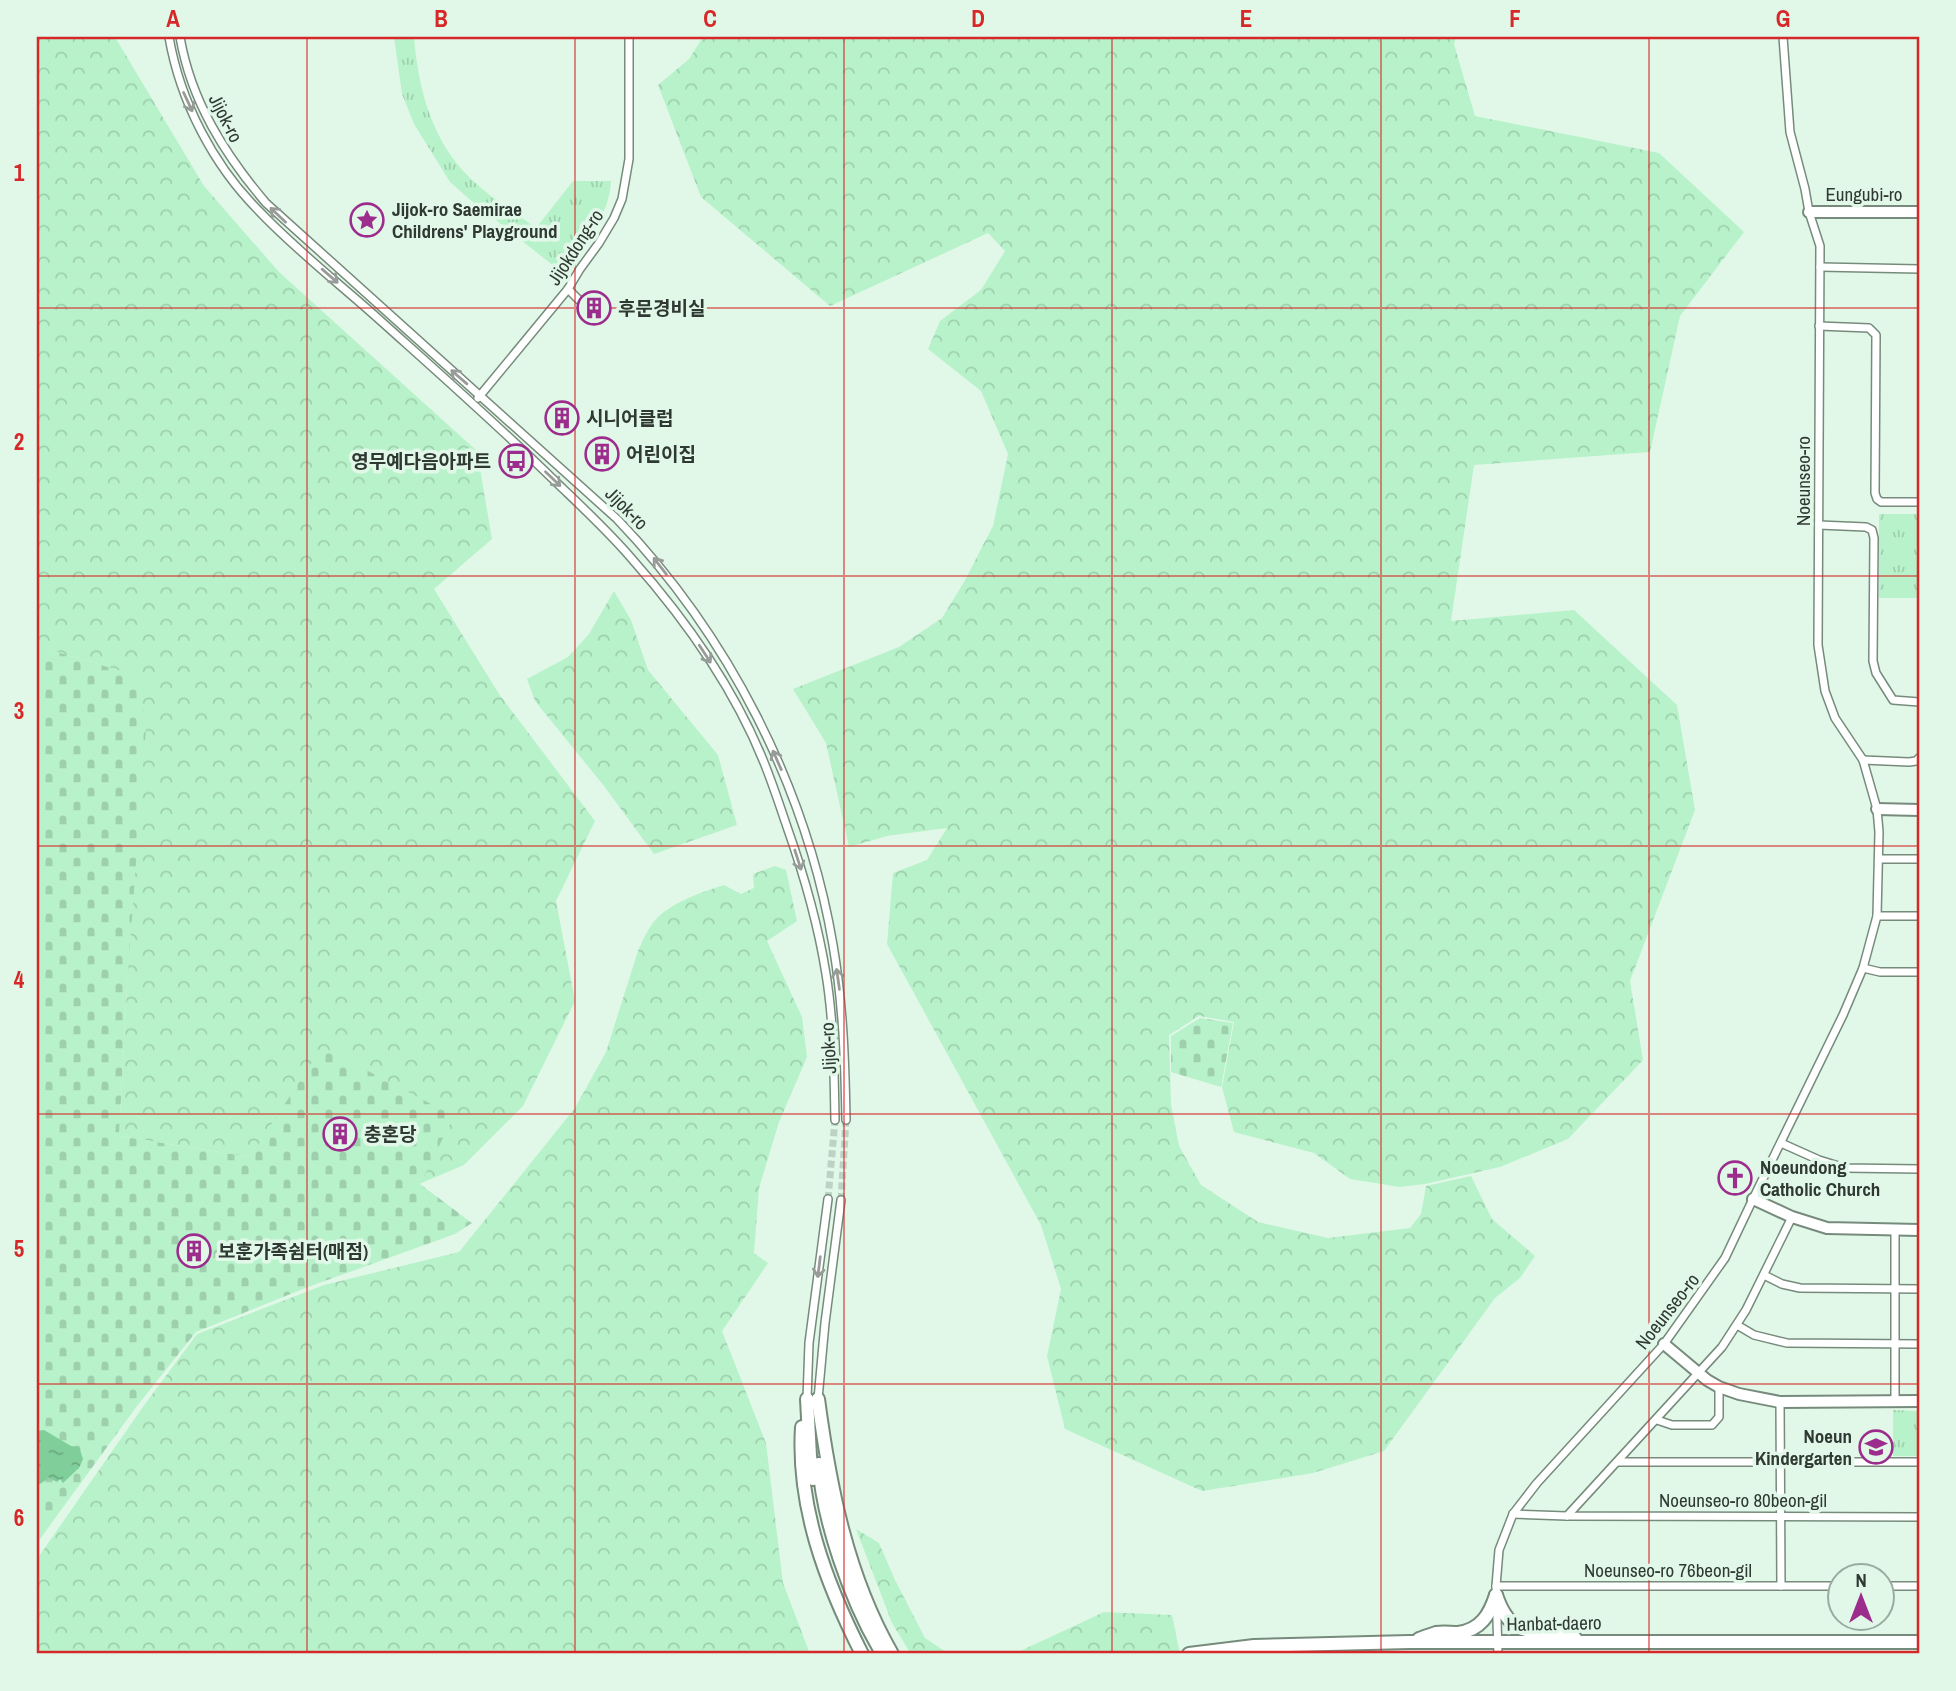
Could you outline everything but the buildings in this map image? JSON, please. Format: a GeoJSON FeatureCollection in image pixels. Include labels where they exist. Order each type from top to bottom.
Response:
{"type":"FeatureCollection","features":[{"type":"Feature","properties":{"kind":"main road"},"geometry":{"type":"LineString","coordinates":[[812,1399],[802,1422],[800,1454],[805,1499],[819,1554],[839,1607],[862,1654]]}},
{"type":"Feature","properties":{"kind":"main road"},"geometry":{"type":"LineString","coordinates":[[812,1399],[810,1456],[822,1521],[845,1594],[861,1632],[874,1654]]}},
{"type":"Feature","properties":{"kind":"main road"},"geometry":{"type":"LineString","coordinates":[[812,1399],[824,1503],[851,1587],[868,1630],[883,1654]]}},
{"type":"Feature","properties":{"kind":"main road"},"geometry":{"type":"LineString","coordinates":[[812,1399],[854,1571],[877,1627],[892,1654]]}},
{"type":"Feature","properties":{"kind":"main road"},"geometry":{"type":"LineString","coordinates":[[1496,1590],[1502,1610],[1511,1623],[1524,1630],[1558,1633],[1588,1642]]}},
{"type":"Feature","properties":{"kind":"main road"},"geometry":{"type":"LineString","coordinates":[[1409,1642],[1437,1633],[1460,1633],[1472,1629],[1484,1620],[1491,1610],[1496,1590]]}},
{"type":"Feature","properties":{"kind":"main road","name":"Hanbat-daero"},"geometry":{"type":"LineString","coordinates":[[1189,1654],[1254,1646],[1409,1642],[1498,1649],[1588,1642],[1919,1642]]}},
{"type":"Feature","properties":{"kind":"street","name":"Jijok-ro"},"geometry":{"type":"LineString","coordinates":[[169,37],[182,89],[203,133],[235,184],[258,211],[473,404],[606,531],[634,561],[719,674],[765,764],[792,842],[816,925],[832,1023],[835,1120]]}},
{"type":"Feature","properties":{"kind":"street","name":"Jijok-ro"},"geometry":{"type":"LineString","coordinates":[[180,37],[192,85],[212,128],[251,186],[302,237],[617,519],[648,552],[694,611],[730,669],[757,716],[779,764],[811,850],[827,911],[843,1023],[846,1120]]}},
{"type":"Feature","properties":{"kind":"street","name":"Jijokdong-ro"},"geometry":{"type":"LineString","coordinates":[[473,404],[568,289],[614,218],[622,199],[629,159],[629,37]]}},
{"type":"Feature","properties":{"kind":"street","name":"Noeunseo-ro"},"geometry":{"type":"LineString","coordinates":[[1498,1649],[1496,1590],[1499,1550],[1513,1514],[1537,1483],[1664,1344],[1726,1258],[1843,1015],[1863,968],[1877,916],[1877,809],[1863,760],[1835,718],[1825,691],[1818,645],[1820,246],[1790,132],[1783,37]]}},
{"type":"Feature","properties":{"kind":"street","name":"Eungubi-ro"},"geometry":{"type":"LineString","coordinates":[[1809,212],[1919,212]]}},
{"type":"Feature","properties":{"kind":"street"},"geometry":{"type":"LineString","coordinates":[[1820,267],[1919,269]]}},
{"type":"Feature","properties":{"kind":"street"},"geometry":{"type":"LineString","coordinates":[[568,289],[579,300]]}},
{"type":"Feature","properties":{"kind":"street"},"geometry":{"type":"LineString","coordinates":[[1819,326],[1869,328],[1876,335],[1875,493],[1881,502],[1919,502]]}},
{"type":"Feature","properties":{"kind":"street"},"geometry":{"type":"LineString","coordinates":[[1819,525],[1866,527],[1872,530],[1873,661],[1876,673],[1893,699],[1919,702]]}},
{"type":"Feature","properties":{"kind":"street"},"geometry":{"type":"LineString","coordinates":[[1863,760],[1909,762],[1919,758]]}},
{"type":"Feature","properties":{"kind":"street"},"geometry":{"type":"LineString","coordinates":[[1877,809],[1919,810]]}},
{"type":"Feature","properties":{"kind":"street"},"geometry":{"type":"LineString","coordinates":[[1879,859],[1919,859]]}},
{"type":"Feature","properties":{"kind":"street"},"geometry":{"type":"LineString","coordinates":[[1877,916],[1919,916]]}},
{"type":"Feature","properties":{"kind":"street"},"geometry":{"type":"LineString","coordinates":[[1863,968],[1880,972],[1919,972]]}},
{"type":"Feature","properties":{"kind":"street"},"geometry":{"type":"LineString","coordinates":[[1781,1143],[1845,1168],[1919,1169]]}},
{"type":"Feature","properties":{"kind":"street"},"geometry":{"type":"LineString","coordinates":[[812,1399],[809,1343],[828,1199]]}},
{"type":"Feature","properties":{"kind":"street"},"geometry":{"type":"LineString","coordinates":[[1753,1199],[1792,1217],[1826,1228],[1919,1230]]}},
{"type":"Feature","properties":{"kind":"street"},"geometry":{"type":"LineString","coordinates":[[812,1399],[841,1200]]}},
{"type":"Feature","properties":{"kind":"street"},"geometry":{"type":"LineString","coordinates":[[1566,1516],[1722,1347],[1764,1276],[1792,1217]]}},
{"type":"Feature","properties":{"kind":"street"},"geometry":{"type":"LineString","coordinates":[[1895,1230],[1895,1401]]}},
{"type":"Feature","properties":{"kind":"street"},"geometry":{"type":"LineString","coordinates":[[1764,1276],[1800,1288],[1919,1289]]}},
{"type":"Feature","properties":{"kind":"street"},"geometry":{"type":"LineString","coordinates":[[1737,1325],[1754,1335],[1787,1343],[1919,1344]]}},
{"type":"Feature","properties":{"kind":"street"},"geometry":{"type":"LineString","coordinates":[[1664,1344],[1697,1373],[1719,1387],[1739,1394],[1780,1402],[1919,1401]]}},
{"type":"Feature","properties":{"kind":"street"},"geometry":{"type":"LineString","coordinates":[[1657,1420],[1672,1425],[1712,1426],[1718,1418],[1719,1387]]}},
{"type":"Feature","properties":{"kind":"street"},"geometry":{"type":"LineString","coordinates":[[1780,1402],[1781,1586]]}},
{"type":"Feature","properties":{"kind":"street"},"geometry":{"type":"LineString","coordinates":[[1618,1462],[1919,1462]]}},
{"type":"Feature","properties":{"kind":"street","name":"Noeunseo-ro 80beon-gil"},"geometry":{"type":"LineString","coordinates":[[1513,1514],[1919,1517]]}},
{"type":"Feature","properties":{"kind":"street","name":"Noeunseo-ro 76beon-gil"},"geometry":{"type":"LineString","coordinates":[[1496,1590],[1826,1586]]}},
{"type":"Feature","properties":{"kind":"street"},"geometry":{"type":"LineString","coordinates":[[1896,1586],[1919,1586]]}},
{"type":"Feature","properties":{"kind":"green space"},"geometry":{"type":"Polygon","coordinates":[[[37,37],[115,37],[204,186],[279,272],[477,451],[492,539],[434,589],[499,694],[595,821],[556,901],[575,1001],[523,1106],[464,1165],[419,1184],[119,1136],[137,676],[37,646],[37,37]]]}},
{"type":"Feature","properties":{"kind":"green space"},"geometry":{"type":"Polygon","coordinates":[[[394,37],[414,37],[419,76],[429,113],[446,148],[471,179],[536,228],[573,181],[611,181],[600,219],[560,271],[450,182],[414,124],[402,94],[394,37]]]}},
{"type":"Feature","properties":{"kind":"green space"},"geometry":{"type":"Polygon","coordinates":[[[703,37],[1456,37],[1454,44],[1475,116],[1659,153],[1744,232],[1680,316],[1650,452],[1474,465],[1451,621],[1574,610],[1677,705],[1695,810],[1630,981],[1643,1060],[1568,1139],[1500,1167],[1400,1187],[1350,1179],[1314,1153],[1234,1132],[1222,1087],[1234,1022],[1199,1016],[1169,1035],[1171,1104],[1179,1146],[1201,1185],[1258,1222],[1328,1238],[1410,1228],[1421,1214],[1426,1186],[1471,1176],[1492,1219],[1535,1256],[1520,1278],[1495,1298],[1384,1451],[1313,1473],[1202,1491],[1065,1429],[1047,1356],[1061,1289],[1041,1225],[887,944],[893,873],[927,860],[947,828],[887,836],[849,847],[826,743],[793,689],[899,647],[942,618],[993,526],[1008,454],[981,391],[928,349],[940,321],[981,290],[1005,251],[988,233],[830,306],[701,197],[658,85],[689,59],[703,37]]]}},
{"type":"Feature","properties":{"kind":"green space"},"geometry":{"type":"Polygon","coordinates":[[[1879,514],[1918,514],[1918,598],[1879,598],[1879,514]]]}},
{"type":"Feature","properties":{"kind":"green space"},"geometry":{"type":"Polygon","coordinates":[[[614,591],[631,620],[648,670],[718,755],[737,825],[654,854],[604,786],[535,701],[527,679],[568,657],[589,634],[614,591]]]}},
{"type":"Feature","properties":{"kind":"green space"},"geometry":{"type":"Polygon","coordinates":[[[37,646],[138,676],[146,727],[119,1136],[250,1157],[322,1047],[454,1116],[420,1184],[472,1223],[455,1234],[308,1287],[196,1332],[137,1406],[37,1543],[37,646]]]}},
{"type":"Feature","properties":{"kind":"green space"},"geometry":{"type":"Polygon","coordinates":[[[775,866],[786,870],[797,921],[767,941],[802,1017],[807,1057],[779,1122],[759,1188],[754,1253],[768,1263],[722,1331],[766,1443],[783,1583],[810,1654],[37,1654],[37,1559],[197,1334],[324,1285],[459,1252],[575,1108],[606,1052],[638,951],[655,921],[665,911],[681,902],[724,885],[741,894],[754,888],[753,874],[775,866]]]}},
{"type":"Feature","properties":{"kind":"green space"},"geometry":{"type":"Polygon","coordinates":[[[1200,1018],[1233,1023],[1221,1087],[1171,1072],[1171,1036],[1200,1018]]]}},
{"type":"Feature","properties":{"kind":"green space"},"geometry":{"type":"Polygon","coordinates":[[[1893,1410],[1919,1411],[1919,1456],[1893,1456],[1893,1410]]]}},
{"type":"Feature","properties":{"kind":"green space"},"geometry":{"type":"Polygon","coordinates":[[[856,1529],[879,1543],[925,1638],[949,1654],[911,1654],[892,1623],[856,1529]]]}},
{"type":"Feature","properties":{"kind":"green space"},"geometry":{"type":"Polygon","coordinates":[[[1104,1612],[1172,1615],[1180,1654],[1014,1654],[1104,1612]]]}},
{"type":"Feature","properties":{"kind":"water"},"geometry":{"type":"Polygon","coordinates":[[[44,1430],[71,1446],[79,1447],[83,1459],[79,1468],[63,1483],[60,1479],[57,1482],[49,1478],[37,1486],[37,1431],[44,1430]]]}},
{"type":"Feature","properties":{"kind":"tunnel"},"geometry":{"type":"LineString","coordinates":[[828,1199],[835,1120]]}},
{"type":"Feature","properties":{"kind":"tunnel"},"geometry":{"type":"LineString","coordinates":[[841,1200],[846,1120]]}},
{"type":"Feature","properties":{"kind":"place","name":"Jijok-ro Saemirae Childrens' Playground"},"geometry":{"type":"Point","coordinates":[367,220]}},
{"type":"Feature","properties":{"kind":"place","name":"후문경비실"},"geometry":{"type":"Point","coordinates":[594,308]}},
{"type":"Feature","properties":{"kind":"place","name":"시니어클럽"},"geometry":{"type":"Point","coordinates":[562,418]}},
{"type":"Feature","properties":{"kind":"place","name":"어린이집"},"geometry":{"type":"Point","coordinates":[602,454]}},
{"type":"Feature","properties":{"kind":"place","name":"영무예다음아파트"},"geometry":{"type":"Point","coordinates":[516,461]}},
{"type":"Feature","properties":{"kind":"place","name":"충혼당"},"geometry":{"type":"Point","coordinates":[340,1134]}},
{"type":"Feature","properties":{"kind":"place","name":"Noeundong Catholic Church"},"geometry":{"type":"Point","coordinates":[1735,1178]}},
{"type":"Feature","properties":{"kind":"place","name":"보훈가족쉼터(매점)"},"geometry":{"type":"Point","coordinates":[194,1251]}},
{"type":"Feature","properties":{"kind":"place","name":"Noeun Kindergarten"},"geometry":{"type":"Point","coordinates":[1876,1447]}}]}
